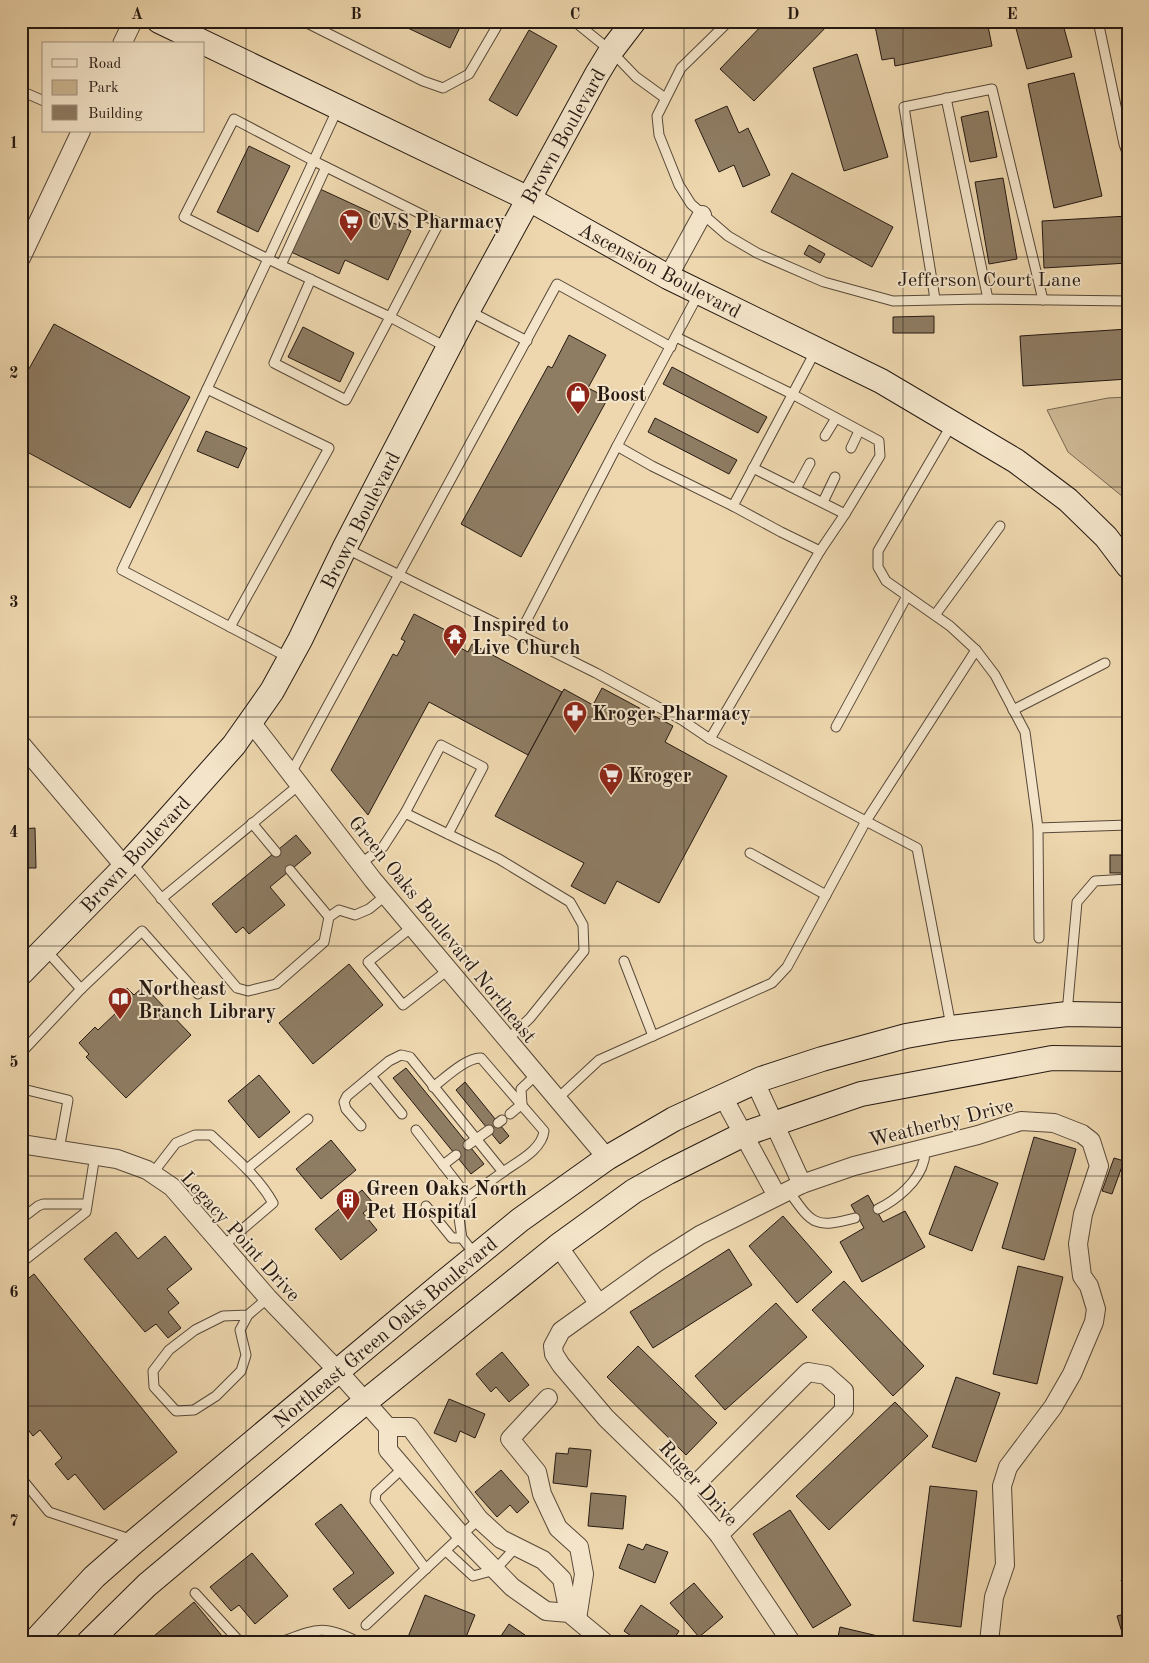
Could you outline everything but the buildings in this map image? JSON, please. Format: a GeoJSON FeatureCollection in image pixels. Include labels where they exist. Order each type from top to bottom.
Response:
{"type":"FeatureCollection","features":[{"type":"Feature","properties":{"kind":"main road","name":"Brown Boulevard"},"geometry":{"type":"LineString","coordinates":[[21,973],[128,864],[234,745],[272,691],[468,310],[610,51],[632,22]]}},
{"type":"Feature","properties":{"kind":"main road","name":"Ascension Boulevard"},"geometry":{"type":"LineString","coordinates":[[169,24],[338,108],[529,199],[668,277],[881,382],[1016,461],[1068,500],[1106,537],[1128,566]]}},
{"type":"Feature","properties":{"kind":"main road","name":"Northeast Green Oaks Boulevard"},"geometry":{"type":"LineString","coordinates":[[34,1642],[94,1577],[338,1370],[469,1247],[520,1220],[607,1158],[674,1120],[754,1082],[822,1059],[906,1036],[951,1028],[1067,1014],[1128,1015]]}},
{"type":"Feature","properties":{"kind":"main road","name":"Northeast Green Oaks Boulevard"},"geometry":{"type":"LineString","coordinates":[[89,1642],[147,1585],[365,1402],[558,1246],[634,1191],[744,1134],[861,1094],[1044,1059],[1128,1059]]}},
{"type":"Feature","properties":{"kind":"street"},"geometry":{"type":"LineString","coordinates":[[123,42],[133,21]]}},
{"type":"Feature","properties":{"kind":"street"},"geometry":{"type":"LineString","coordinates":[[21,258],[81,132]]}},
{"type":"Feature","properties":{"kind":"street"},"geometry":{"type":"LineString","coordinates":[[668,277],[702,215]]}},
{"type":"Feature","properties":{"kind":"street","name":"Green Oaks Boulevard Northeast"},"geometry":{"type":"LineString","coordinates":[[251,722],[386,896],[607,1158]]}},
{"type":"Feature","properties":{"kind":"street"},"geometry":{"type":"LineString","coordinates":[[21,744],[128,864]]}},
{"type":"Feature","properties":{"kind":"street"},"geometry":{"type":"LineString","coordinates":[[754,1082],[774,1124],[789,1190]]}},
{"type":"Feature","properties":{"kind":"street"},"geometry":{"type":"LineString","coordinates":[[723,1097],[744,1134],[789,1190]]}},
{"type":"Feature","properties":{"kind":"street","name":"Weatherby Drive"},"geometry":{"type":"LineString","coordinates":[[561,1365],[554,1354],[553,1346],[561,1331],[656,1263],[700,1235],[789,1190],[854,1166],[978,1135],[1021,1121],[1054,1123],[1082,1134],[1090,1141],[1099,1166],[1083,1214],[1078,1244],[1082,1276],[1090,1286],[1096,1309],[1094,1322],[1072,1374],[1053,1407],[1008,1467],[1002,1486],[1004,1565],[994,1597],[988,1642]]}},
{"type":"Feature","properties":{"kind":"street","name":"Legacy Point Drive"},"geometry":{"type":"LineString","coordinates":[[21,1144],[117,1159],[147,1170],[172,1187],[268,1298],[338,1370],[388,1427]]}},
{"type":"Feature","properties":{"kind":"street"},"geometry":{"type":"LineString","coordinates":[[558,1246],[599,1304]]}},
{"type":"Feature","properties":{"kind":"street","name":"Ruger Drive"},"geometry":{"type":"LineString","coordinates":[[561,1365],[606,1418],[685,1495],[719,1535],[791,1642]]}},
{"type":"Feature","properties":{"kind":"street"},"geometry":{"type":"LineString","coordinates":[[685,1495],[808,1372],[826,1375],[844,1391],[844,1410],[719,1535]]}},
{"type":"Feature","properties":{"kind":"street"},"geometry":{"type":"LineString","coordinates":[[548,1398],[510,1439],[537,1472],[542,1494],[558,1528],[579,1547],[584,1574],[573,1616]]}},
{"type":"Feature","properties":{"kind":"street"},"geometry":{"type":"LineString","coordinates":[[573,1616],[562,1579],[543,1560],[500,1539],[479,1519],[410,1427],[388,1427],[388,1450],[462,1536],[512,1587],[546,1611],[573,1616],[604,1642]]}},
{"type":"Feature","properties":{"kind":"lane"},"geometry":{"type":"LineString","coordinates":[[303,21],[423,81],[443,88],[470,74],[500,21]]}},
{"type":"Feature","properties":{"kind":"lane"},"geometry":{"type":"LineString","coordinates":[[574,21],[610,51],[636,77],[665,98]]}},
{"type":"Feature","properties":{"kind":"lane","name":"Jefferson Court Lane"},"geometry":{"type":"LineString","coordinates":[[729,21],[681,68],[658,116],[659,135],[679,185],[691,204],[728,236],[757,253],[824,282],[893,301],[935,299],[1128,301]]}},
{"type":"Feature","properties":{"kind":"lane"},"geometry":{"type":"LineString","coordinates":[[1098,21],[1124,144],[1128,154]]}},
{"type":"Feature","properties":{"kind":"lane"},"geometry":{"type":"LineString","coordinates":[[935,299],[904,107],[992,89],[1043,300]]}},
{"type":"Feature","properties":{"kind":"lane"},"geometry":{"type":"LineString","coordinates":[[21,91],[42,100]]}},
{"type":"Feature","properties":{"kind":"lane"},"geometry":{"type":"LineString","coordinates":[[946,98],[988,299]]}},
{"type":"Feature","properties":{"kind":"lane"},"geometry":{"type":"LineString","coordinates":[[290,659],[122,570],[338,108]]}},
{"type":"Feature","properties":{"kind":"lane"},"geometry":{"type":"LineString","coordinates":[[311,279],[274,362],[346,400],[390,317],[440,223],[234,119],[184,217],[390,317],[448,348]]}},
{"type":"Feature","properties":{"kind":"lane"},"geometry":{"type":"LineString","coordinates":[[281,265],[326,167]]}},
{"type":"Feature","properties":{"kind":"lane"},"geometry":{"type":"LineString","coordinates":[[161,899],[252,824],[295,779],[399,575],[557,284],[671,347]]}},
{"type":"Feature","properties":{"kind":"lane"},"geometry":{"type":"LineString","coordinates":[[519,635],[617,446],[700,293]]}},
{"type":"Feature","properties":{"kind":"lane"},"geometry":{"type":"LineString","coordinates":[[468,310],[526,341]]}},
{"type":"Feature","properties":{"kind":"lane"},"geometry":{"type":"LineString","coordinates":[[676,337],[792,394],[879,441],[880,456],[820,552],[710,739]]}},
{"type":"Feature","properties":{"kind":"lane"},"geometry":{"type":"LineString","coordinates":[[733,506],[816,350]]}},
{"type":"Feature","properties":{"kind":"lane"},"geometry":{"type":"LineString","coordinates":[[207,389],[329,448],[230,627]]}},
{"type":"Feature","properties":{"kind":"lane"},"geometry":{"type":"LineString","coordinates":[[825,436],[836,418]]}},
{"type":"Feature","properties":{"kind":"lane"},"geometry":{"type":"LineString","coordinates":[[953,424],[878,551],[878,567],[886,581],[950,626],[976,650],[995,675],[1025,732],[1038,828],[1038,938]]}},
{"type":"Feature","properties":{"kind":"lane"},"geometry":{"type":"LineString","coordinates":[[851,448],[859,431]]}},
{"type":"Feature","properties":{"kind":"lane"},"geometry":{"type":"LineString","coordinates":[[617,446],[652,466],[820,552]]}},
{"type":"Feature","properties":{"kind":"lane"},"geometry":{"type":"LineString","coordinates":[[796,489],[810,463]]}},
{"type":"Feature","properties":{"kind":"lane"},"geometry":{"type":"LineString","coordinates":[[753,468],[845,514]]}},
{"type":"Feature","properties":{"kind":"lane"},"geometry":{"type":"LineString","coordinates":[[823,502],[835,477]]}},
{"type":"Feature","properties":{"kind":"lane"},"geometry":{"type":"LineString","coordinates":[[935,615],[1000,526]]}},
{"type":"Feature","properties":{"kind":"lane"},"geometry":{"type":"LineString","coordinates":[[345,548],[596,673],[682,720],[710,739],[917,848],[951,1028]]}},
{"type":"Feature","properties":{"kind":"lane"},"geometry":{"type":"LineString","coordinates":[[836,727],[908,596]]}},
{"type":"Feature","properties":{"kind":"lane"},"geometry":{"type":"LineString","coordinates":[[557,1099],[599,1060],[772,983],[787,967],[866,821],[976,650]]}},
{"type":"Feature","properties":{"kind":"lane"},"geometry":{"type":"LineString","coordinates":[[1012,710],[1105,663]]}},
{"type":"Feature","properties":{"kind":"lane"},"geometry":{"type":"LineString","coordinates":[[360,864],[383,847],[405,813],[441,745],[483,767],[448,834]]}},
{"type":"Feature","properties":{"kind":"lane"},"geometry":{"type":"LineString","coordinates":[[405,813],[499,859],[570,902],[583,925],[584,952],[530,1018],[507,1040]]}},
{"type":"Feature","properties":{"kind":"lane"},"geometry":{"type":"LineString","coordinates":[[252,824],[276,852]]}},
{"type":"Feature","properties":{"kind":"lane"},"geometry":{"type":"LineString","coordinates":[[1038,828],[1128,825]]}},
{"type":"Feature","properties":{"kind":"lane"},"geometry":{"type":"LineString","coordinates":[[750,853],[826,895]]}},
{"type":"Feature","properties":{"kind":"lane"},"geometry":{"type":"LineString","coordinates":[[128,864],[161,899],[237,988],[248,991],[276,984],[324,942],[329,917],[339,910],[355,915],[369,909],[386,896]]}},
{"type":"Feature","properties":{"kind":"lane"},"geometry":{"type":"LineString","coordinates":[[290,870],[329,917]]}},
{"type":"Feature","properties":{"kind":"lane"},"geometry":{"type":"LineString","coordinates":[[1067,1014],[1077,902],[1095,881],[1128,879]]}},
{"type":"Feature","properties":{"kind":"lane"},"geometry":{"type":"LineString","coordinates":[[412,927],[368,962],[402,1005],[448,970]]}},
{"type":"Feature","properties":{"kind":"lane"},"geometry":{"type":"LineString","coordinates":[[21,1053],[82,989],[142,931],[198,994]]}},
{"type":"Feature","properties":{"kind":"lane"},"geometry":{"type":"LineString","coordinates":[[45,949],[82,989]]}},
{"type":"Feature","properties":{"kind":"lane"},"geometry":{"type":"LineString","coordinates":[[624,962],[653,1036]]}},
{"type":"Feature","properties":{"kind":"lane"},"geometry":{"type":"LineString","coordinates":[[361,1126],[346,1109],[344,1102],[347,1096],[389,1061],[402,1055],[410,1057],[472,1142],[503,1172]]}},
{"type":"Feature","properties":{"kind":"lane"},"geometry":{"type":"LineString","coordinates":[[433,1087],[468,1061],[481,1058],[544,1131],[544,1137],[539,1144],[468,1197],[459,1218],[469,1247]]}},
{"type":"Feature","properties":{"kind":"lane"},"geometry":{"type":"LineString","coordinates":[[522,1104],[521,1089],[536,1075]]}},
{"type":"Feature","properties":{"kind":"lane"},"geometry":{"type":"LineString","coordinates":[[371,1076],[402,1114]]}},
{"type":"Feature","properties":{"kind":"lane"},"geometry":{"type":"LineString","coordinates":[[21,1086],[23,1090],[68,1100],[59,1150]]}},
{"type":"Feature","properties":{"kind":"lane"},"geometry":{"type":"LineString","coordinates":[[510,1114],[522,1104]]}},
{"type":"Feature","properties":{"kind":"lane"},"geometry":{"type":"LineString","coordinates":[[247,1169],[308,1120]]}},
{"type":"Feature","properties":{"kind":"lane"},"geometry":{"type":"LineString","coordinates":[[416,1130],[468,1197]]}},
{"type":"Feature","properties":{"kind":"lane"},"geometry":{"type":"LineString","coordinates":[[472,1142],[489,1130]]}},
{"type":"Feature","properties":{"kind":"lane"},"geometry":{"type":"LineString","coordinates":[[152,1174],[176,1142],[194,1135],[211,1135],[247,1169],[273,1203],[223,1246]]}},
{"type":"Feature","properties":{"kind":"lane"},"geometry":{"type":"LineString","coordinates":[[878,1209],[889,1204],[904,1191],[917,1174],[924,1160],[924,1148]]}},
{"type":"Feature","properties":{"kind":"lane"},"geometry":{"type":"LineString","coordinates":[[443,1165],[456,1154]]}},
{"type":"Feature","properties":{"kind":"lane"},"geometry":{"type":"LineString","coordinates":[[21,1263],[86,1212],[95,1155]]}},
{"type":"Feature","properties":{"kind":"lane"},"geometry":{"type":"LineString","coordinates":[[789,1190],[804,1212],[816,1222],[834,1223],[855,1218]]}},
{"type":"Feature","properties":{"kind":"lane"},"geometry":{"type":"LineString","coordinates":[[21,1219],[43,1204],[87,1204]]}},
{"type":"Feature","properties":{"kind":"lane"},"geometry":{"type":"LineString","coordinates":[[426,1206],[452,1238],[469,1247]]}},
{"type":"Feature","properties":{"kind":"lane"},"geometry":{"type":"LineString","coordinates":[[248,1315],[223,1316],[195,1330],[169,1350],[153,1371],[154,1387],[176,1412],[194,1410],[216,1396],[241,1371],[246,1355],[240,1330],[248,1315],[268,1298]]}},
{"type":"Feature","properties":{"kind":"lane"},"geometry":{"type":"LineString","coordinates":[[403,1468],[376,1493],[375,1501],[426,1569]]}},
{"type":"Feature","properties":{"kind":"lane"},"geometry":{"type":"LineString","coordinates":[[21,1478],[50,1512],[135,1541]]}},
{"type":"Feature","properties":{"kind":"lane"},"geometry":{"type":"LineString","coordinates":[[366,1625],[479,1519]]}},
{"type":"Feature","properties":{"kind":"lane"},"geometry":{"type":"LineString","coordinates":[[446,1551],[473,1576],[495,1570],[516,1547]]}},
{"type":"Feature","properties":{"kind":"lane"},"geometry":{"type":"LineString","coordinates":[[195,1593],[240,1642]]}},
{"type":"Feature","properties":{"kind":"lane"},"geometry":{"type":"LineString","coordinates":[[280,1642],[314,1630],[337,1631],[358,1642]]}},
{"type":"Feature","properties":{"kind":"green space"},"geometry":{"type":"Polygon","coordinates":[[[1128,397],[1128,501],[1068,452],[1047,410],[1108,398],[1128,397]]]}},
{"type":"Feature","properties":{"kind":"place","name":"CVS Pharmacy"},"geometry":{"type":"Point","coordinates":[351,242]}},
{"type":"Feature","properties":{"kind":"place","name":"Boost"},"geometry":{"type":"Point","coordinates":[578,415]}},
{"type":"Feature","properties":{"kind":"place","name":"Inspired to Live Church"},"geometry":{"type":"Point","coordinates":[455,657]}},
{"type":"Feature","properties":{"kind":"place","name":"Kroger Pharmacy"},"geometry":{"type":"Point","coordinates":[575,734]}},
{"type":"Feature","properties":{"kind":"place","name":"Kroger"},"geometry":{"type":"Point","coordinates":[611,796]}},
{"type":"Feature","properties":{"kind":"place","name":"Northeast Branch Library"},"geometry":{"type":"Point","coordinates":[120,1020]}},
{"type":"Feature","properties":{"kind":"place","name":"Green Oaks North Pet Hospital"},"geometry":{"type":"Point","coordinates":[348,1221]}}]}
